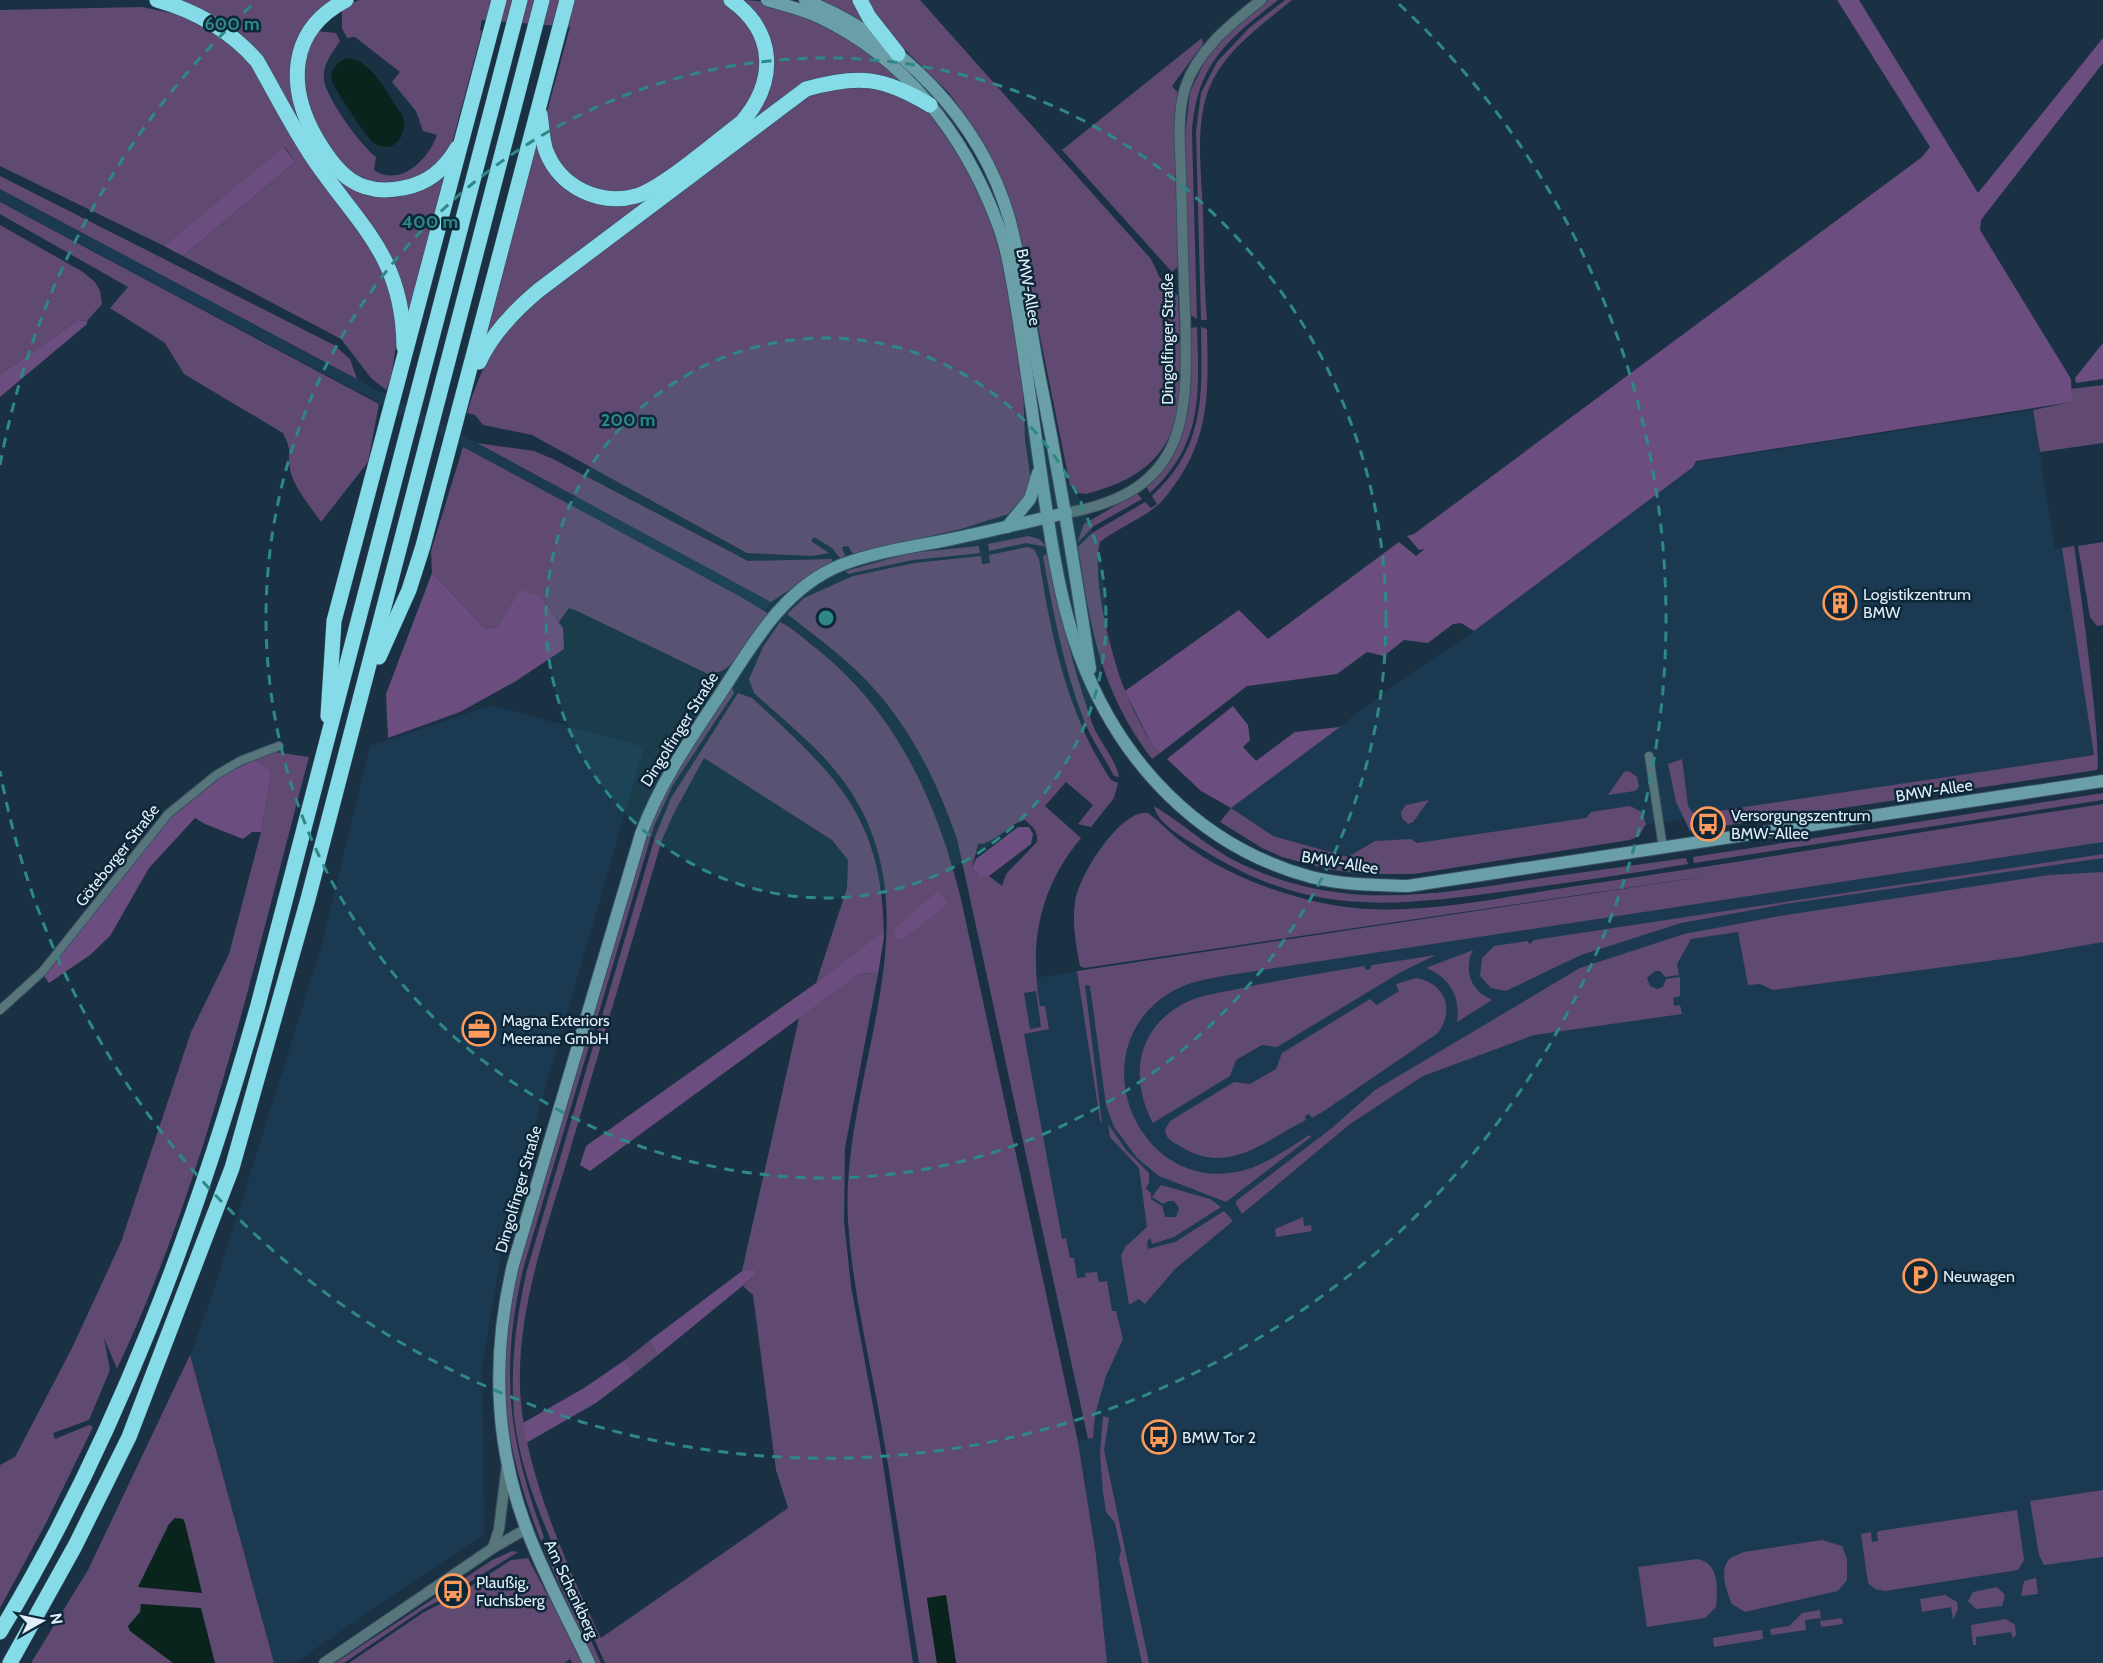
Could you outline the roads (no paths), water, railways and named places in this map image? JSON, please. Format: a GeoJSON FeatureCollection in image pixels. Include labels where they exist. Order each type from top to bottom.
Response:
{"type":"FeatureCollection","features":[{"type":"Feature","properties":{"kind":"highway"},"geometry":{"type":"LineString","coordinates":[[157,0],[182,7],[217,25],[245,46],[257,61],[315,160],[369,231],[388,263],[402,317],[404,365]]}},
{"type":"Feature","properties":{"kind":"highway"},"geometry":{"type":"LineString","coordinates":[[346,0],[325,14],[308,33],[298,62],[296,90],[303,116],[332,165],[355,184],[387,192],[415,186],[446,165],[464,135]]}},
{"type":"Feature","properties":{"kind":"highway"},"geometry":{"type":"LineString","coordinates":[[327,745],[334,621],[394,394],[404,365],[499,0]]}},
{"type":"Feature","properties":{"kind":"highway"},"geometry":{"type":"LineString","coordinates":[[0,1632],[94,1455],[154,1315],[212,1159],[243,1057],[327,745],[520,0]]}},
{"type":"Feature","properties":{"kind":"highway"},"geometry":{"type":"LineString","coordinates":[[10,1663],[75,1546],[129,1437],[232,1168],[263,1063],[362,693],[542,0]]}},
{"type":"Feature","properties":{"kind":"highway"},"geometry":{"type":"LineString","coordinates":[[362,693],[409,590],[456,426],[567,0]]}},
{"type":"Feature","properties":{"kind":"highway"},"geometry":{"type":"LineString","coordinates":[[538,107],[546,151],[561,176],[574,187],[588,195],[614,199],[637,196],[654,188],[742,122],[754,108],[764,89],[768,57],[763,37],[746,10],[731,0]]}},
{"type":"Feature","properties":{"kind":"highway"},"geometry":{"type":"LineString","coordinates":[[860,0],[869,17],[898,54]]}},
{"type":"Feature","properties":{"kind":"highway"},"geometry":{"type":"LineString","coordinates":[[463,398],[486,347],[519,307],[806,88],[839,80],[869,80],[906,91],[930,105]]}},
{"type":"Feature","properties":{"kind":"main road","name":"BMW-Allee"},"geometry":{"type":"LineString","coordinates":[[767,0],[816,16],[854,35],[903,73],[958,143],[985,192],[998,225],[1011,278],[1048,517],[1071,629],[1092,684],[1132,756],[1178,806],[1241,851],[1314,878],[1359,885],[1419,885],[2103,781]]}},
{"type":"Feature","properties":{"kind":"main road","name":"BMW-Allee"},"geometry":{"type":"LineString","coordinates":[[805,0],[837,14],[898,54],[934,87],[972,137],[1001,196],[1017,249],[1066,513],[1092,684]]}},
{"type":"Feature","properties":{"kind":"main road"},"geometry":{"type":"LineString","coordinates":[[1007,527],[1030,499],[1040,463]]}},
{"type":"Feature","properties":{"kind":"main road","name":"Dingolfinger Straße"},"geometry":{"type":"LineString","coordinates":[[526,1529],[507,1464],[498,1389],[498,1352],[507,1288],[641,834],[653,803],[673,765],[760,635],[794,595],[833,569],[863,558],[1066,513]]}},
{"type":"Feature","properties":{"kind":"main road","name":"Am Schenkberg"},"geometry":{"type":"LineString","coordinates":[[526,1529],[589,1663]]}},
{"type":"Feature","properties":{"kind":"street","name":"Dingolfinger Straße"},"geometry":{"type":"LineString","coordinates":[[1066,513],[1110,501],[1138,485],[1163,461],[1179,431],[1187,379],[1180,153],[1182,102],[1192,73],[1210,45],[1262,0]]}},
{"type":"Feature","properties":{"kind":"street","name":"Göteborger Straße"},"geometry":{"type":"LineString","coordinates":[[0,1010],[42,972],[168,814],[216,775],[240,761],[279,746]]}},
{"type":"Feature","properties":{"kind":"street"},"geometry":{"type":"LineString","coordinates":[[1649,756],[1662,848]]}},
{"type":"Feature","properties":{"kind":"street"},"geometry":{"type":"LineString","coordinates":[[493,1548],[499,1529],[507,1464]]}},
{"type":"Feature","properties":{"kind":"street"},"geometry":{"type":"LineString","coordinates":[[324,1663],[493,1548],[526,1529]]}},
{"type":"Feature","properties":{"kind":"place","name":"Logistikzentrum BMW"},"geometry":{"type":"Point","coordinates":[1840,603]}},
{"type":"Feature","properties":{"kind":"place","name":"Versorgungszentrum BMW-Allee"},"geometry":{"type":"Point","coordinates":[1708,824]}},
{"type":"Feature","properties":{"kind":"place","name":"Magna Exteriors Meerane GmbH"},"geometry":{"type":"Point","coordinates":[479,1029]}},
{"type":"Feature","properties":{"kind":"place","name":"Neuwagen"},"geometry":{"type":"Point","coordinates":[1920,1276]}},
{"type":"Feature","properties":{"kind":"place","name":"BMW Tor 2"},"geometry":{"type":"Point","coordinates":[1159,1437]}},
{"type":"Feature","properties":{"kind":"place","name":"Plaußig, Fuchsberg"},"geometry":{"type":"Point","coordinates":[453,1591]}}]}
